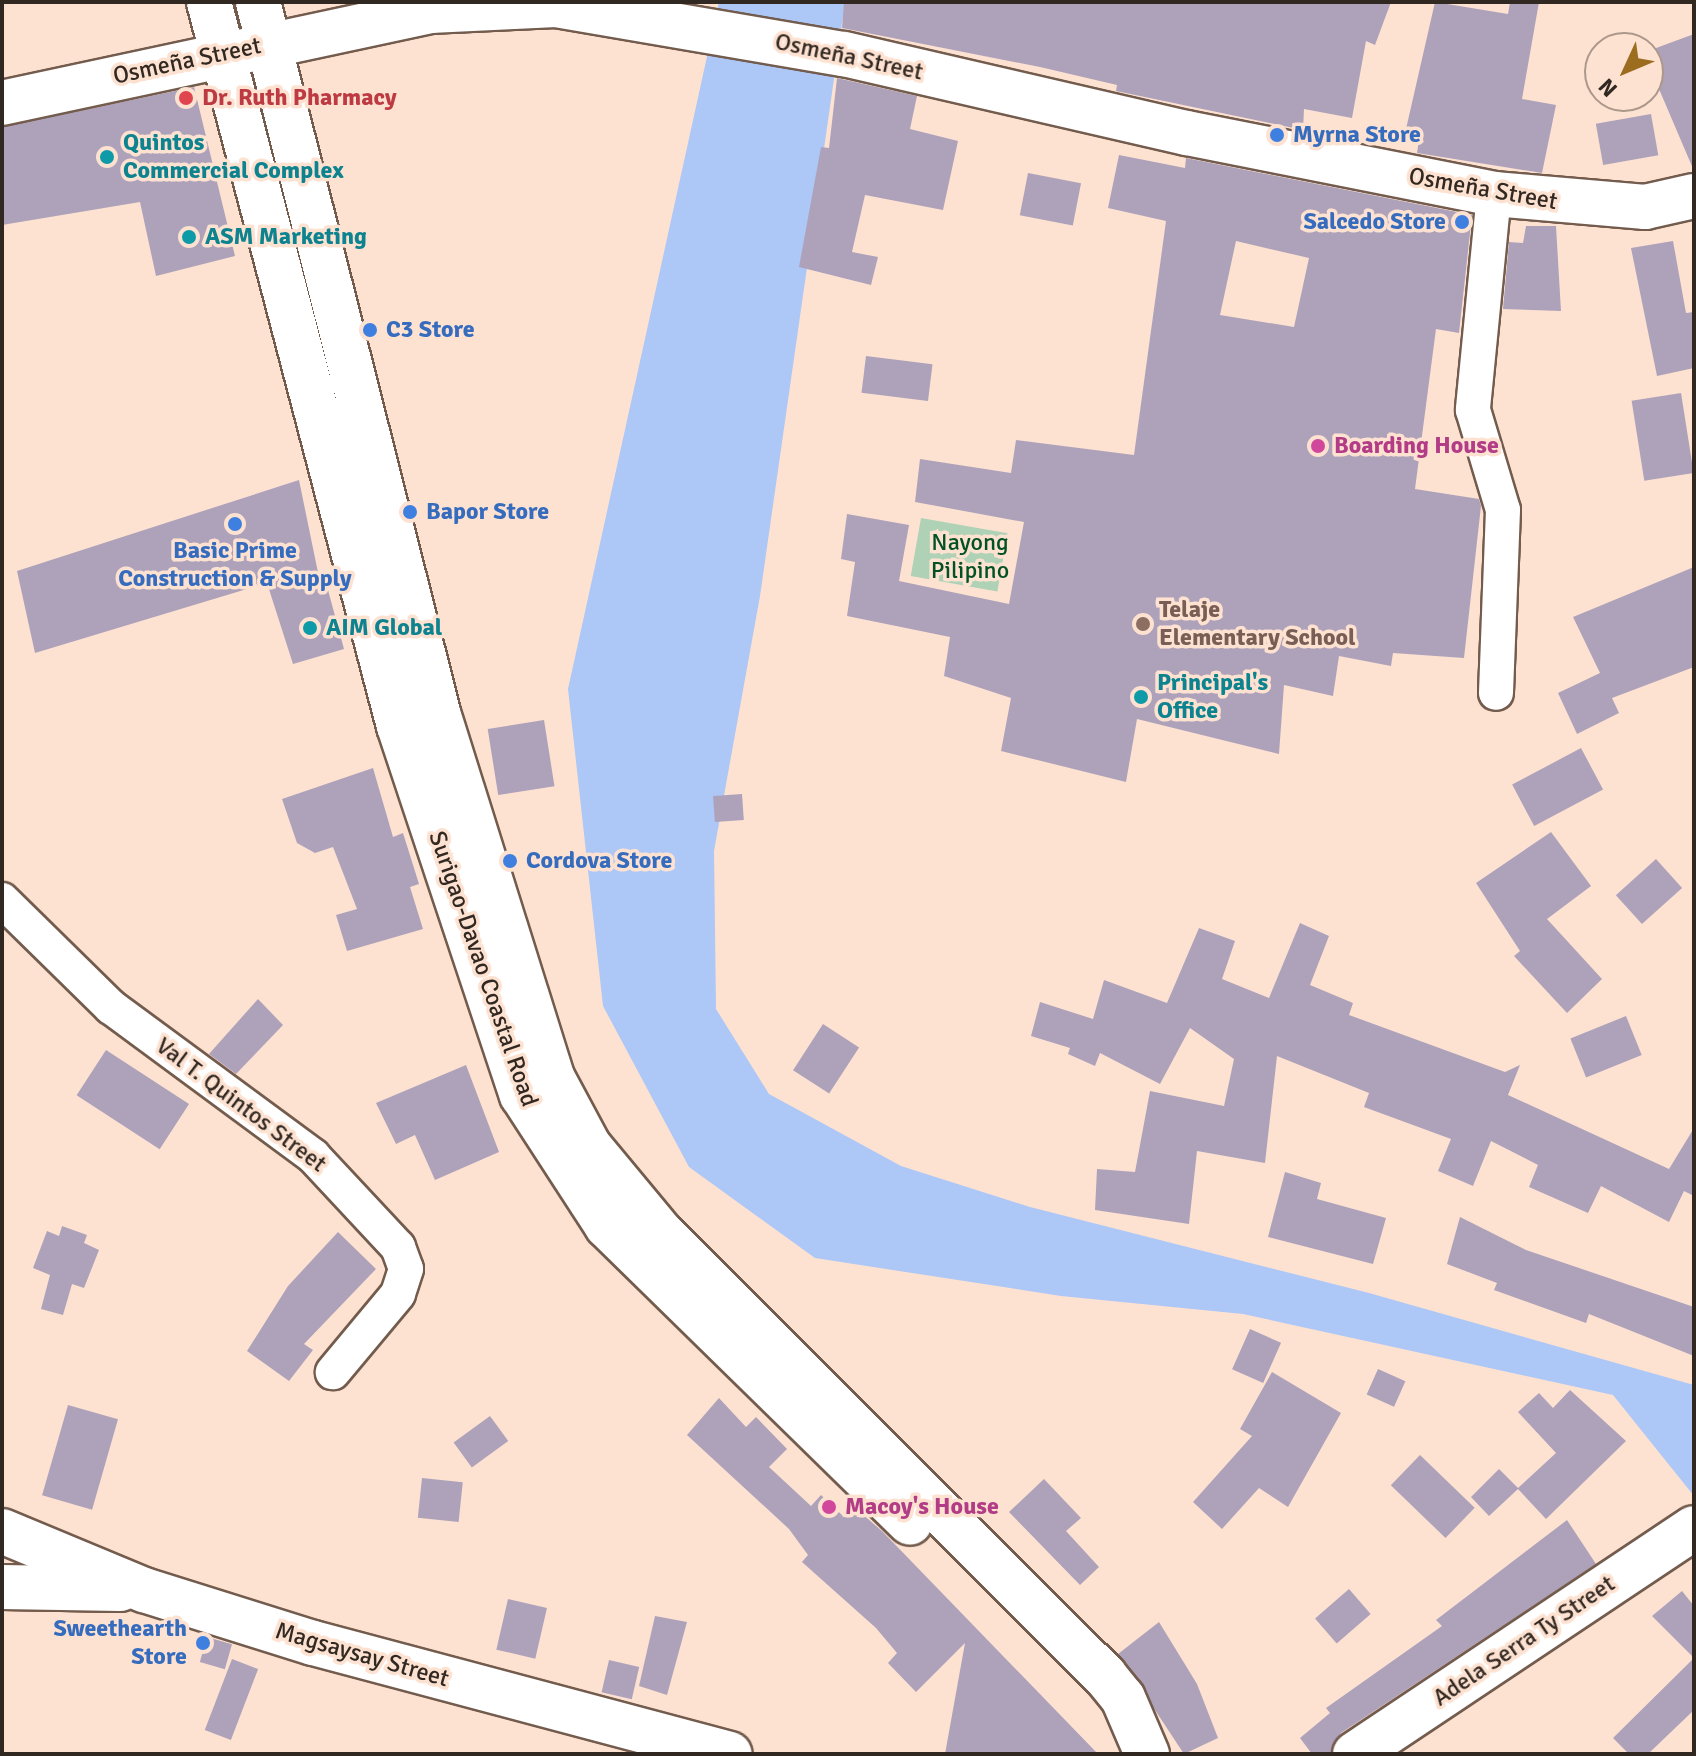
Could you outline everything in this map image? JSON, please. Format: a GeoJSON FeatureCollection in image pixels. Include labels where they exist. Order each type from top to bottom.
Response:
{"type":"FeatureCollection","features":[{"type":"Feature","properties":{"kind":"main road","name":"Surigao-Davao Coastal Road"},"geometry":{"type":"LineString","coordinates":[[209,2],[221,53],[419,721],[522,1095],[568,1173],[650,1246],[1072,1681],[1138,1735]]}},
{"type":"Feature","properties":{"kind":"main road","name":"Surigao-Davao Coastal Road"},"geometry":{"type":"LineString","coordinates":[[258,2],[419,721]]}},
{"type":"Feature","properties":{"kind":"main road","name":"Osmeña Street"},"geometry":{"type":"LineString","coordinates":[[2,103],[221,53],[430,11],[541,6],[698,26],[844,54],[1187,133],[1494,194],[1645,207],[1694,196]]}},
{"type":"Feature","properties":{"kind":"main road","name":"Adela Serra Ty Street"},"geometry":{"type":"LineString","coordinates":[[1355,1754],[1694,1528]]}},
{"type":"Feature","properties":{"kind":"main road","name":"Magsaysay Street"},"geometry":{"type":"LineString","coordinates":[[2,1531],[144,1590],[313,1643],[729,1754]]}},
{"type":"Feature","properties":{"kind":"main road"},"geometry":{"type":"LineString","coordinates":[[2,1587],[144,1590]]}},
{"type":"Feature","properties":{"kind":"street"},"geometry":{"type":"LineString","coordinates":[[1494,194],[1473,410],[1503,510],[1496,693]]}},
{"type":"Feature","properties":{"kind":"street","name":"Val T. Quintos Street"},"geometry":{"type":"LineString","coordinates":[[2,900],[111,1007],[313,1156],[398,1247],[406,1269],[398,1294],[333,1372]]}},
{"type":"Feature","properties":{"kind":"green space","name":"Nayong Pilipino"},"geometry":{"type":"Polygon","coordinates":[[[921,518],[1008,533],[997,591],[911,576],[921,518]]]}},
{"type":"Feature","properties":{"kind":"water"},"geometry":{"type":"Polygon","coordinates":[[[719,2],[845,2],[760,596],[714,851],[716,1009],[769,1094],[901,1166],[1030,1207],[1369,1293],[1694,1385],[1694,1496],[1613,1395],[1243,1314],[1061,1296],[815,1258],[689,1167],[603,1006],[568,689],[719,2]]]}},
{"type":"Feature","properties":{"kind":"building"},"geometry":{"type":"Polygon","coordinates":[[[844,2],[1391,2],[1375,45],[1366,41],[1352,118],[1304,109],[1303,130],[1116,91],[1117,85],[1040,67],[842,28],[844,2]]]}},
{"type":"Feature","properties":{"kind":"building"},"geometry":{"type":"Polygon","coordinates":[[[1435,2],[1508,14],[1510,2],[1539,2],[1522,99],[1556,105],[1542,173],[1417,153],[1420,133],[1406,129],[1435,2]]]}},
{"type":"Feature","properties":{"kind":"building"},"geometry":{"type":"Polygon","coordinates":[[[1694,34],[1694,171],[1664,101],[1664,45],[1694,34]]]}},
{"type":"Feature","properties":{"kind":"building"},"geometry":{"type":"Polygon","coordinates":[[[837,78],[917,96],[910,129],[958,141],[943,210],[865,195],[852,252],[878,257],[871,285],[799,267],[821,147],[829,148],[837,78]]]}},
{"type":"Feature","properties":{"kind":"building","name":"Quintos Commercial Complex"},"geometry":{"type":"Polygon","coordinates":[[[194,87],[235,256],[156,276],[140,202],[2,225],[2,127],[194,87]]]}},
{"type":"Feature","properties":{"kind":"building"},"geometry":{"type":"Polygon","coordinates":[[[1651,114],[1658,155],[1603,165],[1596,124],[1651,114]]]}},
{"type":"Feature","properties":{"kind":"building","name":"Telaje Elementary School"},"geometry":{"type":"Polygon","coordinates":[[[1119,155],[1185,168],[1186,158],[1472,215],[1459,333],[1436,329],[1415,489],[1479,499],[1481,506],[1464,658],[1393,653],[1391,666],[1339,656],[1333,696],[1284,685],[1279,754],[1137,719],[1126,782],[1001,751],[1011,698],[944,676],[950,637],[847,616],[855,562],[841,559],[847,514],[909,525],[899,581],[1009,604],[1024,522],[915,502],[920,459],[1011,473],[1016,440],[1134,455],[1166,221],[1108,208],[1119,155]],[[1236,241],[1220,315],[1294,327],[1309,258],[1236,241]]]}},
{"type":"Feature","properties":{"kind":"building"},"geometry":{"type":"Polygon","coordinates":[[[1028,173],[1081,183],[1073,226],[1020,215],[1028,173]]]}},
{"type":"Feature","properties":{"kind":"building"},"geometry":{"type":"Polygon","coordinates":[[[1526,226],[1556,226],[1561,311],[1503,309],[1509,242],[1523,243],[1526,226]]]}},
{"type":"Feature","properties":{"kind":"building"},"geometry":{"type":"Polygon","coordinates":[[[1673,241],[1686,313],[1694,312],[1694,368],[1657,376],[1631,248],[1673,241]]]}},
{"type":"Feature","properties":{"kind":"building"},"geometry":{"type":"Polygon","coordinates":[[[866,356],[933,364],[928,401],[861,393],[866,356]]]}},
{"type":"Feature","properties":{"kind":"building"},"geometry":{"type":"Polygon","coordinates":[[[1681,393],[1694,473],[1644,481],[1632,401],[1681,393]]]}},
{"type":"Feature","properties":{"kind":"building","name":"Basic Prime Construction & Supply"},"geometry":{"type":"Polygon","coordinates":[[[299,480],[322,592],[328,590],[344,649],[293,664],[267,583],[35,653],[17,571],[299,480]]]}},
{"type":"Feature","properties":{"kind":"building"},"geometry":{"type":"Polygon","coordinates":[[[1694,567],[1694,667],[1612,698],[1619,713],[1577,734],[1558,693],[1600,673],[1573,617],[1694,567]]]}},
{"type":"Feature","properties":{"kind":"building"},"geometry":{"type":"Polygon","coordinates":[[[544,720],[554,786],[498,795],[488,729],[544,720]]]}},
{"type":"Feature","properties":{"kind":"building"},"geometry":{"type":"Polygon","coordinates":[[[1581,748],[1603,789],[1534,826],[1512,785],[1581,748]]]}},
{"type":"Feature","properties":{"kind":"building"},"geometry":{"type":"Polygon","coordinates":[[[373,768],[393,837],[403,833],[419,884],[410,887],[423,929],[347,951],[336,915],[357,909],[333,847],[315,853],[297,843],[282,799],[373,768]]]}},
{"type":"Feature","properties":{"kind":"building"},"geometry":{"type":"Polygon","coordinates":[[[742,794],[744,820],[715,822],[713,796],[742,794]]]}},
{"type":"Feature","properties":{"kind":"building"},"geometry":{"type":"Polygon","coordinates":[[[1551,832],[1591,886],[1547,919],[1602,979],[1567,1013],[1514,956],[1520,951],[1476,883],[1551,832]]]}},
{"type":"Feature","properties":{"kind":"building"},"geometry":{"type":"Polygon","coordinates":[[[1656,859],[1682,888],[1642,924],[1616,895],[1656,859]]]}},
{"type":"Feature","properties":{"kind":"building"},"geometry":{"type":"Polygon","coordinates":[[[1300,923],[1329,936],[1310,985],[1353,1003],[1349,1015],[1505,1072],[1520,1065],[1508,1095],[1669,1169],[1694,1128],[1694,1196],[1684,1191],[1669,1222],[1601,1186],[1588,1213],[1529,1187],[1538,1165],[1491,1141],[1473,1186],[1438,1171],[1451,1139],[1364,1107],[1369,1093],[1277,1056],[1265,1163],[1197,1151],[1189,1224],[1095,1210],[1097,1169],[1135,1172],[1150,1091],[1224,1106],[1234,1059],[1190,1028],[1160,1084],[1100,1053],[1095,1066],[1068,1054],[1070,1048],[1031,1036],[1040,1002],[1093,1019],[1104,980],[1167,1003],[1199,928],[1235,941],[1222,979],[1269,998],[1300,923]]]}},
{"type":"Feature","properties":{"kind":"building"},"geometry":{"type":"Polygon","coordinates":[[[258,999],[283,1025],[236,1074],[209,1054],[258,999]]]}},
{"type":"Feature","properties":{"kind":"building"},"geometry":{"type":"Polygon","coordinates":[[[1626,1016],[1642,1055],[1586,1077],[1570,1038],[1626,1016]]]}},
{"type":"Feature","properties":{"kind":"building"},"geometry":{"type":"Polygon","coordinates":[[[823,1024],[859,1047],[829,1094],[793,1070],[823,1024]]]}},
{"type":"Feature","properties":{"kind":"building"},"geometry":{"type":"Polygon","coordinates":[[[106,1050],[189,1104],[160,1149],[77,1095],[106,1050]]]}},
{"type":"Feature","properties":{"kind":"building"},"geometry":{"type":"Polygon","coordinates":[[[466,1065],[499,1152],[435,1180],[415,1135],[396,1144],[376,1103],[466,1065]]]}},
{"type":"Feature","properties":{"kind":"building"},"geometry":{"type":"Polygon","coordinates":[[[1285,1172],[1321,1183],[1317,1199],[1386,1218],[1373,1264],[1268,1237],[1285,1172]]]}},
{"type":"Feature","properties":{"kind":"building"},"geometry":{"type":"Polygon","coordinates":[[[1460,1217],[1526,1250],[1694,1307],[1694,1356],[1589,1314],[1586,1323],[1494,1290],[1497,1283],[1447,1264],[1460,1217]]]}},
{"type":"Feature","properties":{"kind":"building"},"geometry":{"type":"Polygon","coordinates":[[[62,1226],[87,1235],[84,1243],[99,1250],[84,1288],[72,1284],[63,1315],[41,1309],[50,1275],[33,1268],[47,1231],[59,1236],[62,1226]]]}},
{"type":"Feature","properties":{"kind":"building"},"geometry":{"type":"Polygon","coordinates":[[[338,1232],[376,1269],[304,1344],[313,1350],[289,1381],[247,1351],[288,1286],[338,1232]]]}},
{"type":"Feature","properties":{"kind":"building"},"geometry":{"type":"Polygon","coordinates":[[[1250,1329],[1281,1343],[1263,1383],[1232,1369],[1250,1329]]]}},
{"type":"Feature","properties":{"kind":"building"},"geometry":{"type":"Polygon","coordinates":[[[1378,1369],[1405,1381],[1394,1407],[1367,1395],[1378,1369]]]}},
{"type":"Feature","properties":{"kind":"building"},"geometry":{"type":"Polygon","coordinates":[[[1272,1372],[1341,1413],[1288,1507],[1259,1488],[1222,1529],[1193,1502],[1252,1436],[1240,1429],[1272,1372]]]}},
{"type":"Feature","properties":{"kind":"building"},"geometry":{"type":"Polygon","coordinates":[[[1570,1390],[1626,1441],[1546,1519],[1518,1489],[1489,1516],[1471,1497],[1499,1469],[1518,1488],[1556,1453],[1518,1412],[1539,1393],[1553,1408],[1570,1390]]]}},
{"type":"Feature","properties":{"kind":"building"},"geometry":{"type":"Polygon","coordinates":[[[719,1398],[746,1427],[756,1417],[787,1449],[769,1467],[811,1506],[821,1495],[844,1517],[854,1507],[882,1531],[1098,1754],[945,1754],[965,1643],[916,1692],[888,1663],[897,1653],[876,1628],[802,1562],[808,1555],[789,1529],[687,1435],[719,1398]]]}},
{"type":"Feature","properties":{"kind":"building"},"geometry":{"type":"Polygon","coordinates":[[[68,1405],[118,1419],[92,1510],[42,1495],[68,1405]]]}},
{"type":"Feature","properties":{"kind":"building"},"geometry":{"type":"Polygon","coordinates":[[[490,1416],[508,1441],[472,1468],[454,1442],[490,1416]]]}},
{"type":"Feature","properties":{"kind":"building"},"geometry":{"type":"Polygon","coordinates":[[[1420,1455],[1475,1508],[1445,1538],[1391,1485],[1420,1455]]]}},
{"type":"Feature","properties":{"kind":"building"},"geometry":{"type":"Polygon","coordinates":[[[422,1478],[463,1482],[459,1522],[418,1518],[422,1478]]]}},
{"type":"Feature","properties":{"kind":"building"},"geometry":{"type":"Polygon","coordinates":[[[1044,1479],[1081,1518],[1066,1531],[1099,1567],[1080,1585],[1009,1512],[1044,1479]]]}},
{"type":"Feature","properties":{"kind":"building"},"geometry":{"type":"Polygon","coordinates":[[[1567,1520],[1596,1564],[1341,1733],[1330,1754],[1312,1754],[1300,1738],[1330,1713],[1326,1708],[1442,1626],[1436,1620],[1567,1520]]]}},
{"type":"Feature","properties":{"kind":"building"},"geometry":{"type":"Polygon","coordinates":[[[1349,1589],[1371,1614],[1337,1643],[1315,1619],[1349,1589]]]}},
{"type":"Feature","properties":{"kind":"building"},"geometry":{"type":"Polygon","coordinates":[[[1682,1591],[1694,1606],[1694,1658],[1652,1616],[1682,1591]]]}},
{"type":"Feature","properties":{"kind":"building"},"geometry":{"type":"Polygon","coordinates":[[[508,1599],[547,1608],[535,1659],[496,1650],[508,1599]]]}},
{"type":"Feature","properties":{"kind":"building"},"geometry":{"type":"Polygon","coordinates":[[[655,1616],[687,1622],[667,1695],[639,1686],[655,1616]]]}},
{"type":"Feature","properties":{"kind":"building"},"geometry":{"type":"Polygon","coordinates":[[[1159,1622],[1197,1684],[1218,1738],[1184,1754],[1118,1654],[1159,1622]]]}},
{"type":"Feature","properties":{"kind":"building"},"geometry":{"type":"Polygon","coordinates":[[[207,1637],[232,1644],[225,1669],[200,1662],[207,1637]]]}},
{"type":"Feature","properties":{"kind":"building"},"geometry":{"type":"Polygon","coordinates":[[[1694,1658],[1694,1710],[1648,1754],[1629,1754],[1613,1738],[1694,1658]]]}},
{"type":"Feature","properties":{"kind":"building"},"geometry":{"type":"Polygon","coordinates":[[[232,1659],[258,1669],[231,1740],[205,1730],[232,1659]]]}},
{"type":"Feature","properties":{"kind":"building"},"geometry":{"type":"Polygon","coordinates":[[[609,1660],[639,1667],[632,1699],[602,1692],[609,1660]]]}},
{"type":"Feature","properties":{"kind":"place","name":"Dr. Ruth Pharmacy"},"geometry":{"type":"Point","coordinates":[186,98]}},
{"type":"Feature","properties":{"kind":"place","name":"Myrna Store"},"geometry":{"type":"Point","coordinates":[1277,135]}},
{"type":"Feature","properties":{"kind":"place","name":"Quintos Commercial Complex"},"geometry":{"type":"Point","coordinates":[107,157]}},
{"type":"Feature","properties":{"kind":"place","name":"Salcedo Store"},"geometry":{"type":"Point","coordinates":[1462,222]}},
{"type":"Feature","properties":{"kind":"place","name":"ASM Marketing"},"geometry":{"type":"Point","coordinates":[189,237]}},
{"type":"Feature","properties":{"kind":"place","name":"C3 Store"},"geometry":{"type":"Point","coordinates":[370,330]}},
{"type":"Feature","properties":{"kind":"place","name":"Boarding House"},"geometry":{"type":"Point","coordinates":[1318,446]}},
{"type":"Feature","properties":{"kind":"place","name":"Bapor Store"},"geometry":{"type":"Point","coordinates":[410,512]}},
{"type":"Feature","properties":{"kind":"place","name":"Basic Prime Construction & Supply"},"geometry":{"type":"Point","coordinates":[235,524]}},
{"type":"Feature","properties":{"kind":"place","name":"Telaje Elementary School"},"geometry":{"type":"Point","coordinates":[1143,624]}},
{"type":"Feature","properties":{"kind":"place","name":"AIM Global"},"geometry":{"type":"Point","coordinates":[310,628]}},
{"type":"Feature","properties":{"kind":"place","name":"Principal's Office"},"geometry":{"type":"Point","coordinates":[1141,697]}},
{"type":"Feature","properties":{"kind":"place","name":"Cordova Store"},"geometry":{"type":"Point","coordinates":[510,861]}},
{"type":"Feature","properties":{"kind":"place","name":"Macoy's House"},"geometry":{"type":"Point","coordinates":[829,1507]}},
{"type":"Feature","properties":{"kind":"place","name":"Sweethearth Store"},"geometry":{"type":"Point","coordinates":[203,1643]}}]}
